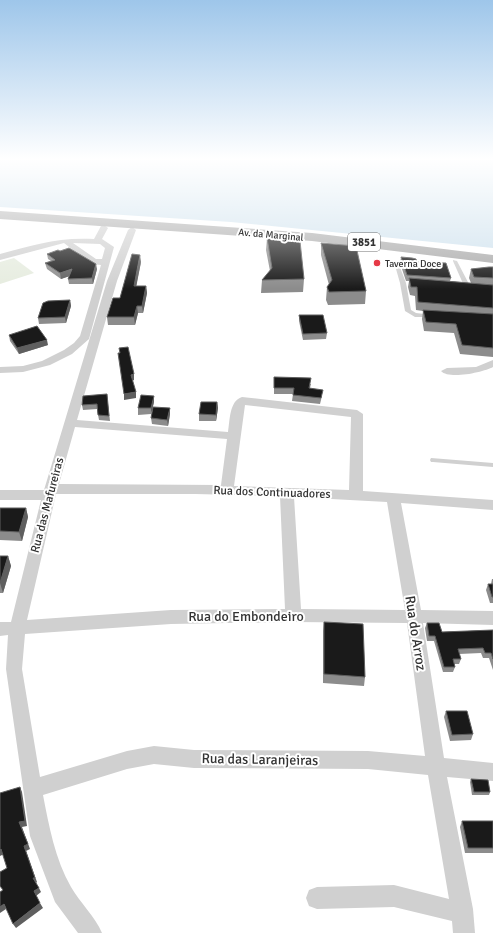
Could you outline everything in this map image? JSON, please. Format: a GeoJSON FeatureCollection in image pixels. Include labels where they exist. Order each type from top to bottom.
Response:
{"type":"FeatureCollection","features":[{"type":"Feature","properties":{"kind":"main road","name":"Av. da Marginal"},"geometry":{"type":"LineString","coordinates":[[0,215],[133,227],[493,265]]}},
{"type":"Feature","properties":{"kind":"main road","name":"Av. da Marginal"},"geometry":{"type":"LineString","coordinates":[[0,220],[104,228],[133,227],[312,237],[386,244],[493,259]]}},
{"type":"Feature","properties":{"kind":"street","name":"Rua das Mafureiras"},"geometry":{"type":"LineString","coordinates":[[91,933],[63,894],[50,866],[40,836],[14,669],[17,628],[50,492],[112,281],[133,227]]}},
{"type":"Feature","properties":{"kind":"street"},"geometry":{"type":"LineString","coordinates":[[96,242],[104,228]]}},
{"type":"Feature","properties":{"kind":"street"},"geometry":{"type":"LineString","coordinates":[[71,240],[68,244],[94,262],[106,262]]}},
{"type":"Feature","properties":{"kind":"street"},"geometry":{"type":"LineString","coordinates":[[0,258],[55,242],[71,240],[96,242],[106,244],[110,247],[85,337],[78,346],[65,355],[38,365],[15,371],[0,370]]}},
{"type":"Feature","properties":{"kind":"street"},"geometry":{"type":"LineString","coordinates":[[446,371],[478,370],[493,363]]}},
{"type":"Feature","properties":{"kind":"street"},"geometry":{"type":"LineString","coordinates":[[227,490],[238,406],[242,401],[284,404],[356,413],[356,495]]}},
{"type":"Feature","properties":{"kind":"street"},"geometry":{"type":"LineString","coordinates":[[70,423],[234,436]]}},
{"type":"Feature","properties":{"kind":"street","name":"Rua dos Continuadores"},"geometry":{"type":"LineString","coordinates":[[0,495],[50,492],[227,490],[356,495],[493,506]]}},
{"type":"Feature","properties":{"kind":"street"},"geometry":{"type":"LineString","coordinates":[[287,492],[293,615]]}},
{"type":"Feature","properties":{"kind":"street","name":"Rua do Arroz"},"geometry":{"type":"LineString","coordinates":[[393,499],[414,616],[436,767],[462,909],[464,933]]}},
{"type":"Feature","properties":{"kind":"street","name":"Rua do Embondeiro"},"geometry":{"type":"LineString","coordinates":[[0,629],[171,617],[293,615],[493,618]]}},
{"type":"Feature","properties":{"kind":"street","name":"Rua das Laranjeiras"},"geometry":{"type":"LineString","coordinates":[[32,789],[142,756],[194,759],[368,760],[493,772]]}},
{"type":"Feature","properties":{"kind":"street"},"geometry":{"type":"LineString","coordinates":[[317,898],[394,896],[455,911],[462,909]]}},
{"type":"Feature","properties":{"kind":"lane"},"geometry":{"type":"LineString","coordinates":[[455,261],[468,288]]}},
{"type":"Feature","properties":{"kind":"lane"},"geometry":{"type":"LineString","coordinates":[[396,262],[403,284],[408,312],[415,315],[438,317]]}},
{"type":"Feature","properties":{"kind":"lane"},"geometry":{"type":"LineString","coordinates":[[403,284],[410,284]]}},
{"type":"Feature","properties":{"kind":"lane"},"geometry":{"type":"LineString","coordinates":[[461,287],[474,288]]}},
{"type":"Feature","properties":{"kind":"lane"},"geometry":{"type":"LineString","coordinates":[[433,460],[493,465]]}},
{"type":"Feature","properties":{"kind":"shaded area"},"geometry":{"type":"Polygon","coordinates":[[[14,258],[34,273],[0,284],[0,262],[14,258]]]}},
{"type":"Feature","properties":{"kind":"water"},"geometry":{"type":"Polygon","coordinates":[[[0,203],[493,203],[493,248],[231,222],[0,207],[0,203]]]}},
{"type":"Feature","properties":{"kind":"building"},"geometry":{"type":"Polygon","coordinates":[[[267,238],[300,241],[304,279],[262,280],[272,268],[267,238]]]}},
{"type":"Feature","properties":{"kind":"building"},"geometry":{"type":"Polygon","coordinates":[[[321,243],[356,246],[366,291],[329,292],[327,287],[332,280],[321,243]]]}},
{"type":"Feature","properties":{"kind":"building"},"geometry":{"type":"Polygon","coordinates":[[[69,248],[96,264],[92,278],[68,279],[72,269],[60,273],[45,263],[55,260],[47,254],[69,248]]]}},
{"type":"Feature","properties":{"kind":"building"},"geometry":{"type":"Polygon","coordinates":[[[132,254],[140,255],[134,286],[146,286],[142,306],[137,306],[134,317],[107,317],[113,298],[120,298],[132,254]]]}},
{"type":"Feature","properties":{"kind":"building"},"geometry":{"type":"Polygon","coordinates":[[[401,257],[416,259],[417,262],[446,263],[451,278],[407,275],[401,257]]]}},
{"type":"Feature","properties":{"kind":"building"},"geometry":{"type":"Polygon","coordinates":[[[493,267],[493,278],[474,277],[471,269],[493,267]]]}},
{"type":"Feature","properties":{"kind":"building"},"geometry":{"type":"Polygon","coordinates":[[[409,278],[493,285],[493,308],[418,302],[417,287],[411,287],[409,278]]]}},
{"type":"Feature","properties":{"kind":"building"},"geometry":{"type":"Polygon","coordinates":[[[70,300],[65,317],[38,318],[43,303],[48,301],[70,300]]]}},
{"type":"Feature","properties":{"kind":"building"},"geometry":{"type":"Polygon","coordinates":[[[423,310],[493,314],[493,348],[462,345],[456,324],[426,322],[423,310]]]}},
{"type":"Feature","properties":{"kind":"building"},"geometry":{"type":"Polygon","coordinates":[[[299,315],[323,315],[327,333],[303,334],[299,315]]]}},
{"type":"Feature","properties":{"kind":"building"},"geometry":{"type":"Polygon","coordinates":[[[37,326],[47,340],[17,348],[9,335],[37,326]]]}},
{"type":"Feature","properties":{"kind":"building"},"geometry":{"type":"Polygon","coordinates":[[[128,347],[134,374],[131,375],[136,392],[124,394],[118,353],[120,353],[119,348],[128,347]]]}},
{"type":"Feature","properties":{"kind":"building"},"geometry":{"type":"Polygon","coordinates":[[[274,377],[311,378],[309,388],[323,390],[321,398],[293,395],[294,388],[274,388],[274,377]]]}},
{"type":"Feature","properties":{"kind":"building"},"geometry":{"type":"Polygon","coordinates":[[[107,394],[109,416],[98,415],[97,404],[82,405],[83,396],[107,394]]]}},
{"type":"Feature","properties":{"kind":"building"},"geometry":{"type":"Polygon","coordinates":[[[141,395],[154,396],[151,408],[138,408],[141,395]]]}},
{"type":"Feature","properties":{"kind":"building"},"geometry":{"type":"Polygon","coordinates":[[[201,402],[217,402],[216,415],[199,414],[201,402]]]}},
{"type":"Feature","properties":{"kind":"building"},"geometry":{"type":"Polygon","coordinates":[[[153,407],[170,408],[167,420],[151,418],[153,407]]]}},
{"type":"Feature","properties":{"kind":"building"},"geometry":{"type":"Polygon","coordinates":[[[0,508],[26,508],[19,532],[0,531],[0,508]]]}},
{"type":"Feature","properties":{"kind":"building"},"geometry":{"type":"Polygon","coordinates":[[[0,556],[8,556],[0,583],[0,556]]]}},
{"type":"Feature","properties":{"kind":"building"},"geometry":{"type":"Polygon","coordinates":[[[488,584],[493,584],[493,597],[492,597],[488,584]]]}},
{"type":"Feature","properties":{"kind":"building"},"geometry":{"type":"Polygon","coordinates":[[[324,622],[363,624],[365,677],[324,674],[324,622]]]}},
{"type":"Feature","properties":{"kind":"building"},"geometry":{"type":"Polygon","coordinates":[[[427,623],[439,623],[442,632],[493,630],[493,659],[491,653],[485,653],[483,648],[458,649],[461,659],[453,659],[455,667],[444,667],[435,636],[429,636],[427,623]]]}},
{"type":"Feature","properties":{"kind":"building"},"geometry":{"type":"Polygon","coordinates":[[[446,711],[467,711],[473,734],[452,735],[446,711]]]}},
{"type":"Feature","properties":{"kind":"building"},"geometry":{"type":"Polygon","coordinates":[[[471,779],[488,780],[490,792],[474,792],[471,779]]]}},
{"type":"Feature","properties":{"kind":"building"},"geometry":{"type":"Polygon","coordinates":[[[20,787],[25,821],[19,822],[28,844],[24,846],[35,878],[33,878],[39,888],[34,891],[40,903],[13,924],[4,904],[0,907],[0,892],[3,890],[0,886],[0,872],[7,868],[1,849],[0,850],[0,793],[20,787]]]}},
{"type":"Feature","properties":{"kind":"building"},"geometry":{"type":"Polygon","coordinates":[[[462,821],[493,821],[493,848],[468,848],[462,821]]]}},
{"type":"Feature","properties":{"kind":"place","name":"Taverna Doce"},"geometry":{"type":"Point","coordinates":[377,263]}}]}
